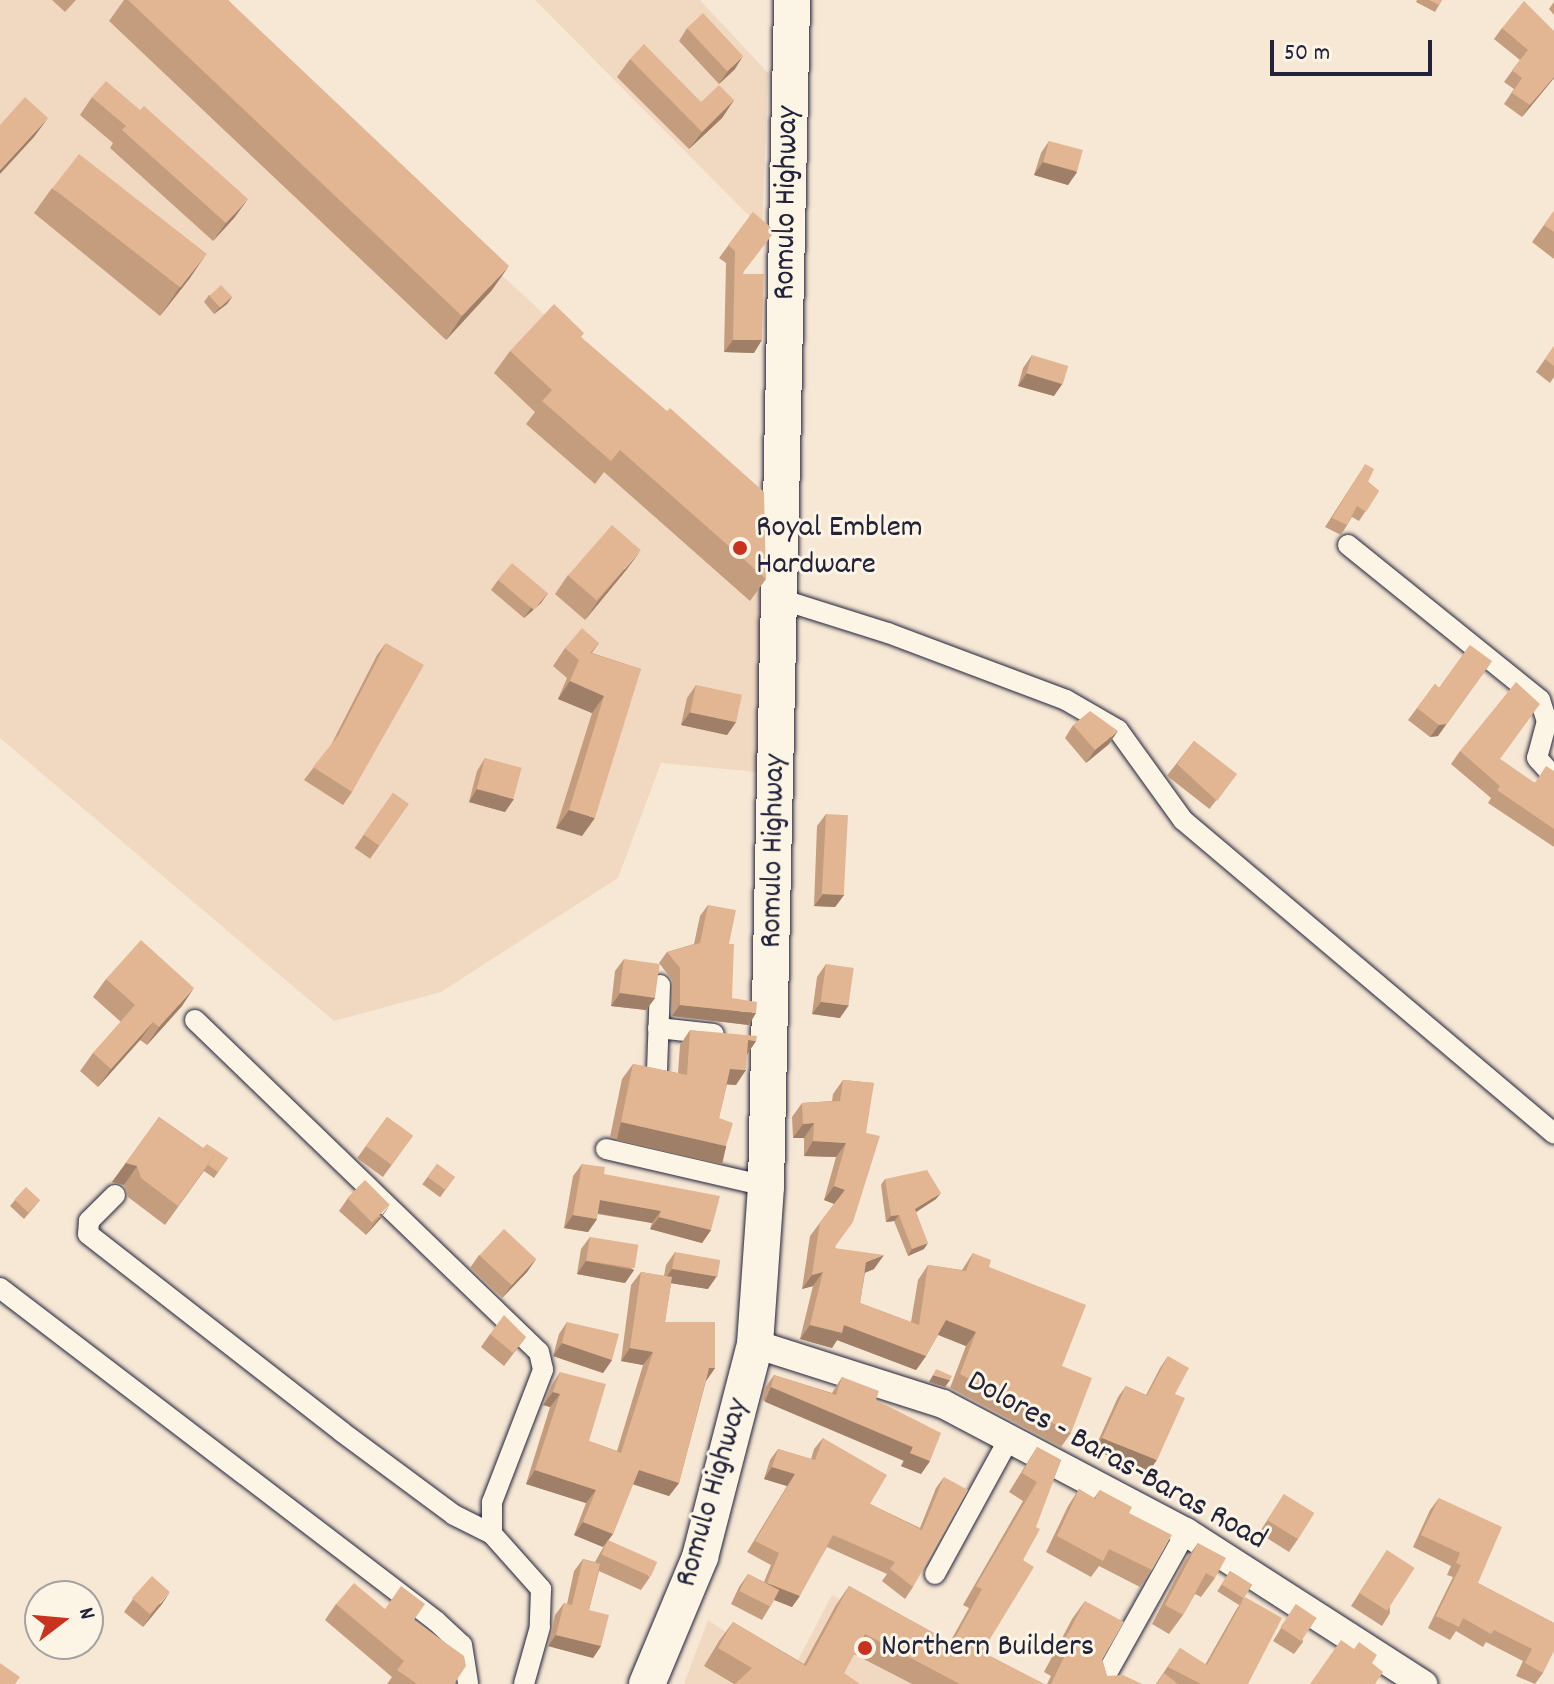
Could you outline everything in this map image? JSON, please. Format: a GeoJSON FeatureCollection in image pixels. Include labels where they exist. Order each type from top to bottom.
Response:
{"type":"FeatureCollection","features":[{"type":"Feature","properties":{"kind":"highway","name":"Romulo Highway"},"geometry":{"type":"LineString","coordinates":[[647,1684],[700,1557],[755,1344],[766,1186],[792,0]]}},
{"type":"Feature","properties":{"kind":"street"},"geometry":{"type":"LineString","coordinates":[[1348,545],[1540,700],[1547,721],[1537,758],[1554,777]]}},
{"type":"Feature","properties":{"kind":"street"},"geometry":{"type":"LineString","coordinates":[[780,599],[888,633],[1066,700],[1118,730],[1183,820],[1554,1134]]}},
{"type":"Feature","properties":{"kind":"street"},"geometry":{"type":"LineString","coordinates":[[657,1071],[660,985]]}},
{"type":"Feature","properties":{"kind":"street"},"geometry":{"type":"LineString","coordinates":[[195,1020],[517,1326],[551,1372],[492,1502],[492,1534]]}},
{"type":"Feature","properties":{"kind":"street"},"geometry":{"type":"LineString","coordinates":[[658,1028],[770,1040]]}},
{"type":"Feature","properties":{"kind":"street"},"geometry":{"type":"LineString","coordinates":[[606,1149],[766,1186]]}},
{"type":"Feature","properties":{"kind":"street"},"geometry":{"type":"LineString","coordinates":[[115,1195],[89,1221],[88,1234],[342,1432],[454,1515],[492,1534],[541,1589],[540,1627],[524,1684]]}},
{"type":"Feature","properties":{"kind":"street"},"geometry":{"type":"LineString","coordinates":[[0,1288],[436,1621],[462,1645],[468,1684]]}},
{"type":"Feature","properties":{"kind":"street","name":"Dolores - Baras-Baras Road"},"geometry":{"type":"LineString","coordinates":[[755,1344],[943,1404],[1186,1532],[1406,1680]]}},
{"type":"Feature","properties":{"kind":"street"},"geometry":{"type":"LineString","coordinates":[[935,1574],[1009,1439]]}},
{"type":"Feature","properties":{"kind":"street"},"geometry":{"type":"LineString","coordinates":[[1101,1684],[1186,1532]]}},
{"type":"Feature","properties":{"kind":"shaded area"},"geometry":{"type":"Polygon","coordinates":[[[0,0],[205,0],[764,518],[757,772],[661,763],[618,878],[441,992],[334,1021],[0,738],[0,0]]]}},
{"type":"Feature","properties":{"kind":"shaded area"},"geometry":{"type":"Polygon","coordinates":[[[535,0],[700,0],[768,73],[762,229],[535,0]]]}},
{"type":"Feature","properties":{"kind":"shaded area","name":"Northern Builders"},"geometry":{"type":"Polygon","coordinates":[[[832,1595],[989,1684],[684,1684],[708,1620],[790,1675],[832,1595]]]}},
{"type":"Feature","properties":{"kind":"building"},"geometry":{"type":"Polygon","coordinates":[[[128,0],[228,0],[509,266],[462,316],[128,0]]]}},
{"type":"Feature","properties":{"kind":"building"},"geometry":{"type":"Polygon","coordinates":[[[1524,1],[1554,31],[1554,77],[1530,105],[1512,93],[1522,78],[1512,70],[1528,50],[1502,28],[1524,1]]]}},
{"type":"Feature","properties":{"kind":"building"},"geometry":{"type":"Polygon","coordinates":[[[703,13],[743,56],[727,71],[687,28],[703,13]]]}},
{"type":"Feature","properties":{"kind":"building"},"geometry":{"type":"Polygon","coordinates":[[[644,44],[701,102],[719,85],[734,100],[702,132],[630,59],[644,44]]]}},
{"type":"Feature","properties":{"kind":"building"},"geometry":{"type":"Polygon","coordinates":[[[106,81],[140,110],[144,106],[248,199],[226,223],[122,130],[126,126],[92,97],[106,81]]]}},
{"type":"Feature","properties":{"kind":"building"},"geometry":{"type":"Polygon","coordinates":[[[25,97],[48,118],[0,170],[0,125],[25,97]]]}},
{"type":"Feature","properties":{"kind":"building"},"geometry":{"type":"Polygon","coordinates":[[[1049,141],[1083,150],[1077,171],[1043,162],[1049,141]]]}},
{"type":"Feature","properties":{"kind":"building"},"geometry":{"type":"Polygon","coordinates":[[[79,154],[207,254],[180,288],[53,188],[79,154]]]}},
{"type":"Feature","properties":{"kind":"building"},"geometry":{"type":"Polygon","coordinates":[[[1554,211],[1554,232],[1544,225],[1554,211]]]}},
{"type":"Feature","properties":{"kind":"building"},"geometry":{"type":"Polygon","coordinates":[[[753,212],[775,231],[742,274],[764,274],[762,340],[733,340],[735,251],[728,245],[753,212]]]}},
{"type":"Feature","properties":{"kind":"building"},"geometry":{"type":"Polygon","coordinates":[[[221,285],[232,297],[220,308],[209,296],[221,285]]]}},
{"type":"Feature","properties":{"kind":"building"},"geometry":{"type":"Polygon","coordinates":[[[554,304],[584,333],[581,337],[667,411],[670,408],[764,492],[766,579],[620,450],[611,461],[542,401],[552,390],[510,351],[554,304]]]}},
{"type":"Feature","properties":{"kind":"building"},"geometry":{"type":"Polygon","coordinates":[[[1554,346],[1554,366],[1545,359],[1554,346]]]}},
{"type":"Feature","properties":{"kind":"building"},"geometry":{"type":"Polygon","coordinates":[[[1032,355],[1068,366],[1063,384],[1026,373],[1032,355]]]}},
{"type":"Feature","properties":{"kind":"building"},"geometry":{"type":"Polygon","coordinates":[[[1365,464],[1374,469],[1368,482],[1379,491],[1366,512],[1357,506],[1347,525],[1332,518],[1365,464]]]}},
{"type":"Feature","properties":{"kind":"building"},"geometry":{"type":"Polygon","coordinates":[[[612,525],[641,550],[597,600],[568,576],[612,525]]]}},
{"type":"Feature","properties":{"kind":"building"},"geometry":{"type":"Polygon","coordinates":[[[512,563],[548,593],[534,610],[498,580],[512,563]]]}},
{"type":"Feature","properties":{"kind":"building"},"geometry":{"type":"Polygon","coordinates":[[[582,628],[599,643],[590,653],[641,669],[595,818],[569,810],[604,696],[570,681],[579,660],[565,648],[582,628]]]}},
{"type":"Feature","properties":{"kind":"building"},"geometry":{"type":"Polygon","coordinates":[[[386,643],[424,665],[352,792],[313,767],[338,736],[386,643]]]}},
{"type":"Feature","properties":{"kind":"building"},"geometry":{"type":"Polygon","coordinates":[[[1470,645],[1492,661],[1447,724],[1439,725],[1417,708],[1435,684],[1439,688],[1470,645]]]}},
{"type":"Feature","properties":{"kind":"building"},"geometry":{"type":"Polygon","coordinates":[[[1516,682],[1540,704],[1500,759],[1535,783],[1546,766],[1554,771],[1554,829],[1497,790],[1500,786],[1460,751],[1516,682]]]}},
{"type":"Feature","properties":{"kind":"building"},"geometry":{"type":"Polygon","coordinates":[[[696,685],[742,695],[736,722],[690,712],[696,685]]]}},
{"type":"Feature","properties":{"kind":"building"},"geometry":{"type":"Polygon","coordinates":[[[1090,711],[1118,731],[1095,750],[1073,725],[1090,711]]]}},
{"type":"Feature","properties":{"kind":"building"},"geometry":{"type":"Polygon","coordinates":[[[1194,741],[1237,774],[1217,801],[1177,764],[1194,741]]]}},
{"type":"Feature","properties":{"kind":"building"},"geometry":{"type":"Polygon","coordinates":[[[485,758],[522,768],[513,799],[477,789],[485,758]]]}},
{"type":"Feature","properties":{"kind":"building"},"geometry":{"type":"Polygon","coordinates":[[[393,793],[409,804],[379,846],[364,835],[393,793]]]}},
{"type":"Feature","properties":{"kind":"building"},"geometry":{"type":"Polygon","coordinates":[[[826,814],[848,815],[844,895],[822,894],[826,814]]]}},
{"type":"Feature","properties":{"kind":"building"},"geometry":{"type":"Polygon","coordinates":[[[708,905],[736,910],[729,944],[734,944],[732,998],[757,1002],[756,1013],[680,1005],[680,968],[667,952],[700,943],[708,905]]]}},
{"type":"Feature","properties":{"kind":"building"},"geometry":{"type":"Polygon","coordinates":[[[141,940],[194,988],[159,1027],[153,1022],[111,1069],[93,1053],[135,1005],[106,979],[141,940]]]}},
{"type":"Feature","properties":{"kind":"building"},"geometry":{"type":"Polygon","coordinates":[[[624,959],[660,964],[655,998],[619,993],[624,959]]]}},
{"type":"Feature","properties":{"kind":"building"},"geometry":{"type":"Polygon","coordinates":[[[826,964],[854,968],[848,1006],[821,1002],[826,964]]]}},
{"type":"Feature","properties":{"kind":"building"},"geometry":{"type":"Polygon","coordinates":[[[690,1030],[757,1036],[756,1041],[748,1040],[746,1070],[730,1069],[719,1118],[733,1123],[726,1146],[621,1122],[633,1064],[687,1075],[690,1030]]]}},
{"type":"Feature","properties":{"kind":"building"},"geometry":{"type":"Polygon","coordinates":[[[843,1080],[874,1083],[866,1133],[880,1136],[853,1222],[834,1248],[884,1255],[866,1262],[860,1303],[919,1325],[928,1265],[966,1271],[973,1253],[991,1260],[989,1267],[1086,1305],[1062,1366],[1092,1378],[1071,1433],[960,1374],[976,1332],[946,1320],[926,1356],[844,1325],[842,1333],[810,1325],[823,1272],[812,1275],[820,1222],[845,1190],[834,1186],[846,1143],[813,1141],[814,1123],[803,1124],[802,1103],[840,1101],[843,1080]]]}},
{"type":"Feature","properties":{"kind":"building"},"geometry":{"type":"Polygon","coordinates":[[[159,1117],[214,1156],[178,1206],[141,1178],[137,1166],[126,1163],[159,1117]]]}},
{"type":"Feature","properties":{"kind":"building"},"geometry":{"type":"Polygon","coordinates":[[[387,1117],[413,1136],[392,1165],[366,1146],[387,1117]]]}},
{"type":"Feature","properties":{"kind":"building"},"geometry":{"type":"Polygon","coordinates":[[[207,1144],[228,1158],[218,1172],[208,1165],[214,1156],[203,1148],[207,1144]]]}},
{"type":"Feature","properties":{"kind":"building"},"geometry":{"type":"Polygon","coordinates":[[[437,1164],[455,1177],[445,1190],[428,1177],[437,1164]]]}},
{"type":"Feature","properties":{"kind":"building"},"geometry":{"type":"Polygon","coordinates":[[[582,1164],[605,1167],[604,1174],[720,1196],[711,1230],[659,1217],[661,1211],[600,1200],[597,1219],[573,1215],[582,1164]]]}},
{"type":"Feature","properties":{"kind":"building"},"geometry":{"type":"Polygon","coordinates":[[[927,1170],[941,1193],[915,1209],[928,1243],[912,1249],[899,1215],[891,1216],[885,1179],[927,1170]]]}},
{"type":"Feature","properties":{"kind":"building"},"geometry":{"type":"Polygon","coordinates":[[[365,1180],[390,1205],[372,1222],[347,1198],[365,1180]]]}},
{"type":"Feature","properties":{"kind":"building"},"geometry":{"type":"Polygon","coordinates":[[[26,1187],[40,1200],[28,1212],[14,1199],[26,1187]]]}},
{"type":"Feature","properties":{"kind":"building"},"geometry":{"type":"Polygon","coordinates":[[[504,1229],[536,1259],[512,1285],[479,1255],[504,1229]]]}},
{"type":"Feature","properties":{"kind":"building"},"geometry":{"type":"Polygon","coordinates":[[[590,1237],[638,1245],[635,1268],[586,1261],[590,1237]]]}},
{"type":"Feature","properties":{"kind":"building"},"geometry":{"type":"Polygon","coordinates":[[[675,1252],[720,1260],[717,1277],[672,1269],[675,1252]]]}},
{"type":"Feature","properties":{"kind":"building"},"geometry":{"type":"Polygon","coordinates":[[[641,1272],[672,1277],[665,1322],[715,1322],[715,1368],[709,1368],[679,1483],[639,1470],[613,1534],[583,1522],[596,1490],[535,1470],[560,1394],[553,1392],[560,1372],[606,1384],[589,1441],[621,1453],[653,1352],[630,1348],[641,1272]]]}},
{"type":"Feature","properties":{"kind":"building"},"geometry":{"type":"Polygon","coordinates":[[[504,1315],[526,1337],[513,1353],[490,1334],[504,1315]]]}},
{"type":"Feature","properties":{"kind":"building"},"geometry":{"type":"Polygon","coordinates":[[[567,1322],[619,1334],[612,1360],[562,1343],[567,1322]]]}},
{"type":"Feature","properties":{"kind":"building"},"geometry":{"type":"Polygon","coordinates":[[[1168,1356],[1189,1368],[1175,1394],[1185,1398],[1157,1460],[1102,1438],[1126,1386],[1147,1396],[1168,1356]]]}},
{"type":"Feature","properties":{"kind":"building"},"geometry":{"type":"Polygon","coordinates":[[[936,1369],[952,1376],[950,1380],[933,1375],[936,1369]]]}},
{"type":"Feature","properties":{"kind":"building"},"geometry":{"type":"Polygon","coordinates":[[[774,1375],[836,1395],[842,1377],[879,1391],[876,1400],[941,1433],[930,1461],[910,1453],[913,1447],[771,1387],[774,1375]]]}},
{"type":"Feature","properties":{"kind":"building"},"geometry":{"type":"Polygon","coordinates":[[[823,1438],[887,1475],[870,1504],[922,1530],[944,1477],[968,1490],[913,1587],[890,1569],[895,1562],[833,1535],[800,1596],[767,1583],[779,1553],[755,1541],[795,1474],[772,1467],[778,1449],[815,1460],[823,1438]]]}},
{"type":"Feature","properties":{"kind":"building"},"geometry":{"type":"Polygon","coordinates":[[[1037,1447],[1061,1460],[1036,1527],[1040,1529],[1023,1560],[1034,1567],[982,1652],[1044,1684],[960,1684],[865,1634],[844,1673],[860,1684],[735,1684],[752,1668],[718,1648],[733,1622],[806,1666],[849,1586],[952,1643],[982,1589],[976,1586],[1037,1482],[1022,1473],[1037,1447]]]}},
{"type":"Feature","properties":{"kind":"building"},"geometry":{"type":"Polygon","coordinates":[[[1079,1489],[1095,1499],[1100,1490],[1132,1507],[1129,1513],[1172,1535],[1152,1570],[1109,1549],[1103,1561],[1057,1536],[1079,1489]]]}},
{"type":"Feature","properties":{"kind":"building"},"geometry":{"type":"Polygon","coordinates":[[[1284,1494],[1315,1513],[1298,1539],[1268,1520],[1284,1494]]]}},
{"type":"Feature","properties":{"kind":"building"},"geometry":{"type":"Polygon","coordinates":[[[1439,1498],[1502,1527],[1478,1583],[1554,1623],[1554,1651],[1543,1673],[1525,1663],[1532,1649],[1494,1630],[1491,1634],[1463,1618],[1459,1627],[1436,1616],[1461,1565],[1456,1563],[1460,1553],[1421,1535],[1439,1498]]]}},
{"type":"Feature","properties":{"kind":"building"},"geometry":{"type":"Polygon","coordinates":[[[608,1540],[657,1562],[651,1577],[601,1555],[608,1540]]]}},
{"type":"Feature","properties":{"kind":"building"},"geometry":{"type":"Polygon","coordinates":[[[1198,1543],[1226,1558],[1215,1578],[1206,1573],[1183,1615],[1165,1605],[1198,1543]]]}},
{"type":"Feature","properties":{"kind":"building"},"geometry":{"type":"Polygon","coordinates":[[[1387,1550],[1415,1568],[1387,1611],[1359,1593],[1387,1550]]]}},
{"type":"Feature","properties":{"kind":"building"},"geometry":{"type":"Polygon","coordinates":[[[583,1559],[600,1564],[589,1610],[609,1615],[601,1646],[556,1635],[564,1603],[572,1605],[583,1559]]]}},
{"type":"Feature","properties":{"kind":"building"},"geometry":{"type":"Polygon","coordinates":[[[1230,1571],[1252,1585],[1244,1598],[1222,1585],[1230,1571]]]}},
{"type":"Feature","properties":{"kind":"building"},"geometry":{"type":"Polygon","coordinates":[[[748,1574],[779,1590],[771,1607],[739,1591],[748,1574]]]}},
{"type":"Feature","properties":{"kind":"building"},"geometry":{"type":"Polygon","coordinates":[[[152,1576],[170,1592],[150,1614],[132,1598],[152,1576]]]}},
{"type":"Feature","properties":{"kind":"building"},"geometry":{"type":"Polygon","coordinates":[[[354,1583],[385,1609],[401,1586],[425,1604],[414,1620],[464,1656],[466,1666],[454,1684],[417,1684],[397,1670],[404,1661],[336,1604],[354,1583]]]}},
{"type":"Feature","properties":{"kind":"building"},"geometry":{"type":"Polygon","coordinates":[[[1245,1597],[1282,1618],[1248,1684],[1201,1684],[1168,1667],[1180,1648],[1207,1665],[1245,1597]]]}},
{"type":"Feature","properties":{"kind":"building"},"geometry":{"type":"Polygon","coordinates":[[[1085,1601],[1124,1622],[1102,1660],[1107,1676],[1123,1675],[1142,1684],[1051,1684],[1064,1657],[1057,1654],[1085,1601]]]}},
{"type":"Feature","properties":{"kind":"building"},"geometry":{"type":"Polygon","coordinates":[[[1296,1604],[1317,1618],[1301,1641],[1280,1627],[1296,1604]]]}},
{"type":"Feature","properties":{"kind":"building"},"geometry":{"type":"Polygon","coordinates":[[[1341,1640],[1354,1649],[1359,1642],[1377,1655],[1372,1663],[1383,1672],[1375,1684],[1310,1684],[1341,1640]]]}},
{"type":"Feature","properties":{"kind":"building"},"geometry":{"type":"Polygon","coordinates":[[[0,1663],[20,1677],[15,1684],[0,1684],[0,1663]]]}},
{"type":"Feature","properties":{"kind":"building"},"geometry":{"type":"Polygon","coordinates":[[[1164,1673],[1178,1684],[1157,1684],[1164,1673]]]}},
{"type":"Feature","properties":{"kind":"place","name":"Royal Emblem Hardware"},"geometry":{"type":"Point","coordinates":[740,548]}},
{"type":"Feature","properties":{"kind":"place","name":"Northern Builders"},"geometry":{"type":"Point","coordinates":[865,1648]}}]}
